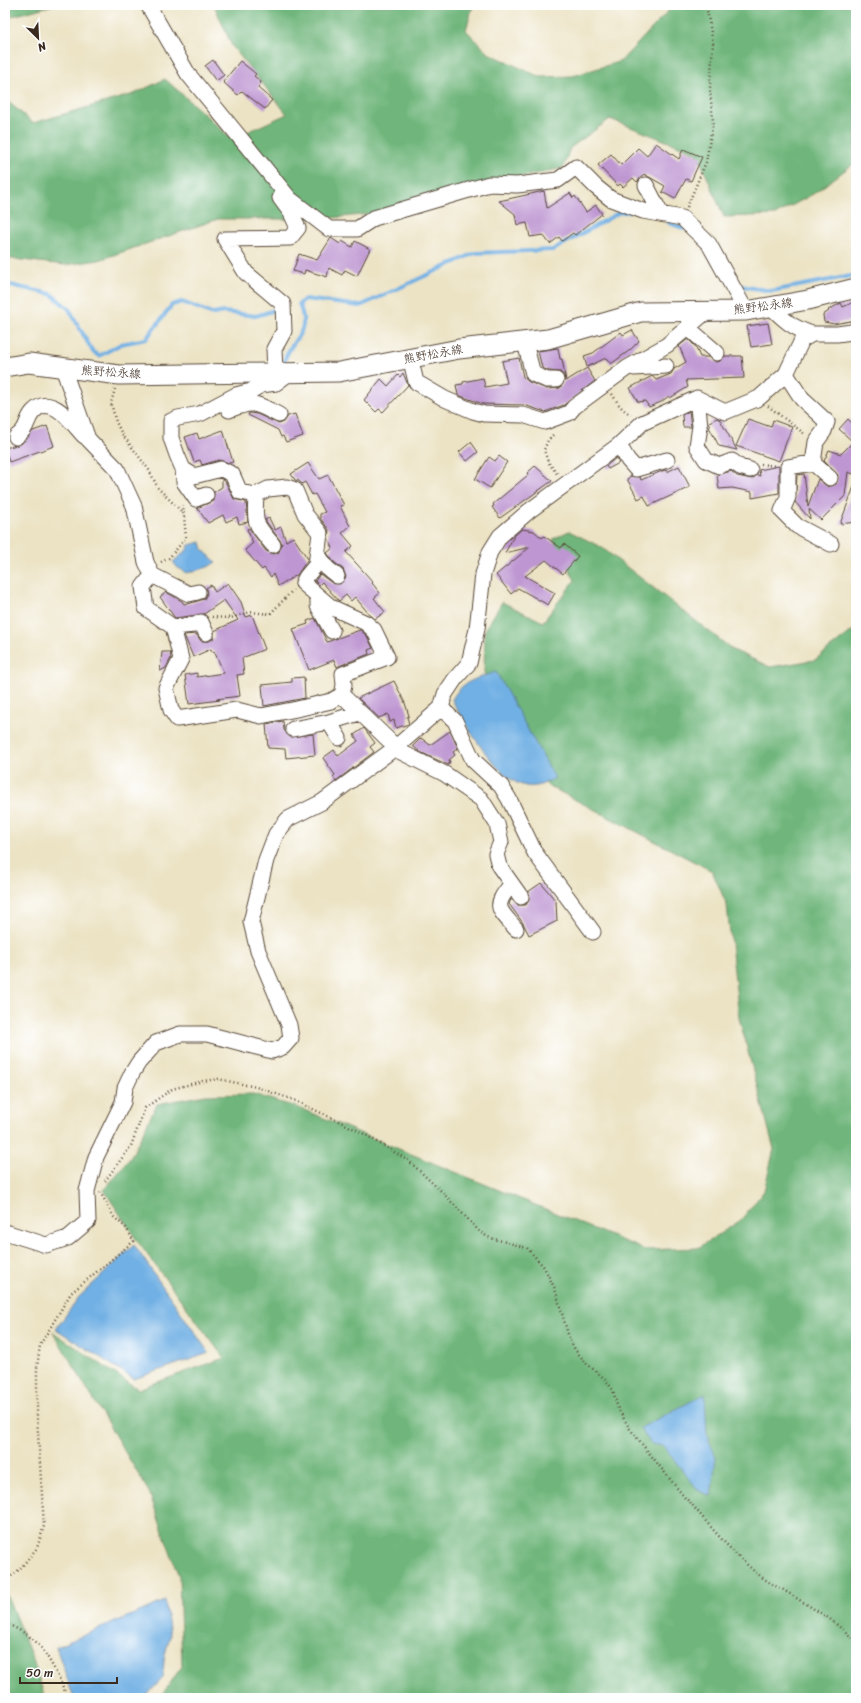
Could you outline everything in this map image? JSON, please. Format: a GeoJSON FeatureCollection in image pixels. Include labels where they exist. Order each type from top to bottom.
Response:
{"type":"FeatureCollection","features":[{"type":"Feature","properties":{"kind":"main road","name":"熊野松永線"},"geometry":{"type":"LineString","coordinates":[[5,367],[28,363],[119,375],[339,372],[379,366],[410,357],[459,349],[548,339],[641,312],[746,311],[808,300],[856,288]]}},
{"type":"Feature","properties":{"kind":"street"},"geometry":{"type":"LineString","coordinates":[[148,5],[188,74],[290,199],[329,229],[357,229],[374,218],[489,184],[517,185],[558,180],[576,167],[596,187],[611,199],[643,211],[682,218],[709,244],[746,311]]}},
{"type":"Feature","properties":{"kind":"street"},"geometry":{"type":"LineString","coordinates":[[200,414],[236,395],[251,391],[262,385],[276,383],[282,373],[274,349],[284,331],[283,304],[246,273],[225,239],[290,238],[298,228],[291,212],[280,199],[278,185]]}},
{"type":"Feature","properties":{"kind":"street"},"geometry":{"type":"LineString","coordinates":[[646,185],[662,214]]}},
{"type":"Feature","properties":{"kind":"street"},"geometry":{"type":"LineString","coordinates":[[771,307],[788,324],[812,334],[837,334],[852,332],[856,329]]}},
{"type":"Feature","properties":{"kind":"street"},"geometry":{"type":"LineString","coordinates":[[410,357],[416,382],[425,389],[472,412],[501,416],[523,415],[545,422],[569,413],[574,407],[627,368],[667,345],[707,311]]}},
{"type":"Feature","properties":{"kind":"street"},"geometry":{"type":"LineString","coordinates":[[687,327],[718,353]]}},
{"type":"Feature","properties":{"kind":"street"},"geometry":{"type":"LineString","coordinates":[[697,398],[725,412],[759,398],[786,374],[802,340],[812,334]]}},
{"type":"Feature","properties":{"kind":"street"},"geometry":{"type":"LineString","coordinates":[[525,342],[532,374],[547,380],[556,380]]}},
{"type":"Feature","properties":{"kind":"street"},"geometry":{"type":"LineString","coordinates":[[627,368],[666,366]]}},
{"type":"Feature","properties":{"kind":"street"},"geometry":{"type":"LineString","coordinates":[[63,368],[88,439]]}},
{"type":"Feature","properties":{"kind":"street"},"geometry":{"type":"LineString","coordinates":[[786,374],[802,399],[827,422],[816,442],[813,463]]}},
{"type":"Feature","properties":{"kind":"street"},"geometry":{"type":"LineString","coordinates":[[5,1232],[46,1245],[68,1238],[88,1221],[87,1191],[96,1157],[123,1102],[125,1088],[132,1073],[139,1062],[156,1043],[180,1034],[208,1034],[272,1051],[283,1047],[291,1038],[289,1025],[258,952],[251,922],[266,860],[276,834],[288,819],[322,802],[395,748],[441,708],[445,694],[455,679],[469,663],[477,629],[483,574],[490,552],[500,536],[529,511],[619,445],[642,423],[697,398]]}},
{"type":"Feature","properties":{"kind":"street"},"geometry":{"type":"LineString","coordinates":[[697,398],[700,426],[697,446],[706,460],[718,466],[732,461],[740,467],[750,470]]}},
{"type":"Feature","properties":{"kind":"street"},"geometry":{"type":"LineString","coordinates":[[206,495],[196,499],[184,476],[171,438],[171,420],[200,414],[235,411],[248,403],[259,405],[279,415]]}},
{"type":"Feature","properties":{"kind":"street"},"geometry":{"type":"LineString","coordinates":[[16,437],[24,431],[32,413],[41,406],[49,404],[57,408],[88,439],[117,470],[134,506],[149,568],[143,587],[146,608],[173,627],[195,625],[203,627]]}},
{"type":"Feature","properties":{"kind":"street"},"geometry":{"type":"LineString","coordinates":[[619,445],[628,460],[636,469],[667,460]]}},
{"type":"Feature","properties":{"kind":"street"},"geometry":{"type":"LineString","coordinates":[[813,463],[830,478]]}},
{"type":"Feature","properties":{"kind":"street"},"geometry":{"type":"LineString","coordinates":[[813,463],[788,467],[788,497],[782,511],[797,526],[831,544]]}},
{"type":"Feature","properties":{"kind":"street"},"geometry":{"type":"LineString","coordinates":[[184,476],[194,476],[221,470],[232,474],[240,492],[256,495],[268,489],[287,487],[295,490],[305,514],[320,533],[316,565],[303,583],[318,598],[331,607],[366,623],[374,630],[387,657],[343,674],[344,685],[342,695]]}},
{"type":"Feature","properties":{"kind":"street"},"geometry":{"type":"LineString","coordinates":[[256,495],[254,515],[256,525],[273,545]]}},
{"type":"Feature","properties":{"kind":"street"},"geometry":{"type":"LineString","coordinates":[[318,555],[327,568],[337,576]]}},
{"type":"Feature","properties":{"kind":"street"},"geometry":{"type":"LineString","coordinates":[[149,568],[184,593],[189,594],[198,592]]}},
{"type":"Feature","properties":{"kind":"street"},"geometry":{"type":"LineString","coordinates":[[318,598],[318,606],[332,631]]}},
{"type":"Feature","properties":{"kind":"street"},"geometry":{"type":"LineString","coordinates":[[173,627],[181,660],[166,688],[171,710],[177,719],[237,710],[261,716],[324,703],[342,695]]}},
{"type":"Feature","properties":{"kind":"street"},"geometry":{"type":"LineString","coordinates":[[342,695],[395,748],[445,774],[480,800],[518,818]]}},
{"type":"Feature","properties":{"kind":"street"},"geometry":{"type":"LineString","coordinates":[[441,708],[455,721],[473,760],[501,786],[535,853],[593,932]]}},
{"type":"Feature","properties":{"kind":"street"},"geometry":{"type":"LineString","coordinates":[[293,729],[329,722],[359,713]]}},
{"type":"Feature","properties":{"kind":"street"},"geometry":{"type":"LineString","coordinates":[[329,722],[339,738]]}},
{"type":"Feature","properties":{"kind":"street"},"geometry":{"type":"LineString","coordinates":[[480,800],[498,824],[501,842],[496,854],[499,866],[511,885],[521,897]]}},
{"type":"Feature","properties":{"kind":"street"},"geometry":{"type":"LineString","coordinates":[[511,885],[499,899],[499,905],[501,912],[516,929]]}},
{"type":"Feature","properties":{"kind":"path"},"geometry":{"type":"LineString","coordinates":[[682,218],[704,170],[713,122],[710,89],[713,43],[706,5]]}},
{"type":"Feature","properties":{"kind":"path"},"geometry":{"type":"LineString","coordinates":[[119,375],[111,402],[116,422],[122,434],[149,470],[158,488],[184,514]]}},
{"type":"Feature","properties":{"kind":"path"},"geometry":{"type":"LineString","coordinates":[[606,384],[618,404],[627,413],[637,416]]}},
{"type":"Feature","properties":{"kind":"path"},"geometry":{"type":"LineString","coordinates":[[759,398],[816,442]]}},
{"type":"Feature","properties":{"kind":"path"},"geometry":{"type":"LineString","coordinates":[[567,484],[548,462],[544,450],[548,440],[569,413]]}},
{"type":"Feature","properties":{"kind":"path"},"geometry":{"type":"LineString","coordinates":[[149,568],[151,564],[168,558],[186,538],[184,514],[184,476]]}},
{"type":"Feature","properties":{"kind":"path"},"geometry":{"type":"LineString","coordinates":[[203,627],[215,616],[231,618],[250,612],[270,614],[306,577]]}},
{"type":"Feature","properties":{"kind":"path"},"geometry":{"type":"LineString","coordinates":[[102,1184],[131,1146],[145,1108],[172,1089],[203,1081],[218,1079],[256,1086],[294,1100],[361,1132],[409,1161],[441,1191],[480,1232],[488,1237],[527,1248],[544,1267],[555,1289],[570,1341],[576,1351],[587,1364],[605,1379],[613,1390],[618,1409],[630,1429],[684,1498],[690,1502],[743,1560],[774,1586],[782,1589],[830,1619],[856,1641]]}},
{"type":"Feature","properties":{"kind":"path"},"geometry":{"type":"LineString","coordinates":[[5,1581],[19,1570],[37,1548],[44,1526],[37,1418],[37,1368],[40,1345],[71,1293],[134,1241],[126,1228],[114,1218],[102,1194],[98,1190]]}},
{"type":"Feature","properties":{"kind":"path"},"geometry":{"type":"LineString","coordinates":[[5,1623],[17,1628],[37,1643],[50,1662],[67,1698]]}},
{"type":"Feature","properties":{"kind":"green space"},"geometry":{"type":"Polygon","coordinates":[[[5,5],[53,5],[5,18],[5,5]]]}},
{"type":"Feature","properties":{"kind":"green space"},"geometry":{"type":"Polygon","coordinates":[[[214,5],[473,5],[466,30],[488,53],[540,77],[573,76],[621,61],[674,5],[856,5],[856,162],[813,194],[775,215],[724,217],[697,153],[610,119],[570,148],[563,168],[502,181],[371,214],[321,219],[218,219],[99,260],[65,265],[5,258],[5,99],[33,123],[134,94],[165,79],[232,139],[287,114],[232,46],[214,5]]]}},
{"type":"Feature","properties":{"kind":"green space"},"geometry":{"type":"Polygon","coordinates":[[[569,531],[601,547],[733,650],[770,667],[815,660],[856,628],[856,1698],[160,1698],[182,1666],[179,1577],[149,1492],[53,1332],[138,1389],[224,1358],[138,1242],[104,1190],[131,1157],[157,1104],[206,1095],[253,1094],[299,1108],[645,1250],[698,1248],[741,1220],[764,1191],[774,1149],[739,1018],[727,905],[712,871],[547,785],[484,673],[485,630],[502,602],[543,622],[575,580],[553,539],[569,531]]]}},
{"type":"Feature","properties":{"kind":"green space"},"geometry":{"type":"Polygon","coordinates":[[[5,1591],[33,1660],[45,1698],[5,1698],[5,1591]]]}},
{"type":"Feature","properties":{"kind":"water"},"geometry":{"type":"Polygon","coordinates":[[[201,542],[203,550],[216,562],[208,567],[187,573],[178,568],[173,562],[188,549],[189,545],[201,542]]]}},
{"type":"Feature","properties":{"kind":"water"},"geometry":{"type":"Polygon","coordinates":[[[496,672],[555,778],[538,786],[526,786],[516,782],[494,763],[483,750],[465,723],[452,700],[460,688],[465,684],[477,678],[496,672]]]}},
{"type":"Feature","properties":{"kind":"water"},"geometry":{"type":"Polygon","coordinates":[[[134,1245],[209,1353],[134,1379],[56,1329],[79,1297],[134,1245]]]}},
{"type":"Feature","properties":{"kind":"water"},"geometry":{"type":"Polygon","coordinates":[[[705,1394],[707,1436],[716,1457],[711,1496],[699,1491],[663,1446],[651,1444],[640,1428],[705,1394]]]}},
{"type":"Feature","properties":{"kind":"water"},"geometry":{"type":"Polygon","coordinates":[[[165,1601],[170,1635],[164,1659],[163,1678],[144,1698],[74,1698],[56,1647],[165,1601]]]}},
{"type":"Feature","properties":{"kind":"building"},"geometry":{"type":"Polygon","coordinates":[[[213,60],[224,75],[216,81],[205,66],[213,60]]]}},
{"type":"Feature","properties":{"kind":"building"},"geometry":{"type":"Polygon","coordinates":[[[240,61],[256,74],[254,76],[261,82],[258,88],[272,100],[265,109],[242,91],[238,95],[223,82],[240,61]]]}},
{"type":"Feature","properties":{"kind":"building"},"geometry":{"type":"Polygon","coordinates":[[[656,143],[679,159],[683,149],[702,157],[691,181],[686,179],[675,199],[662,192],[665,186],[644,174],[637,182],[633,178],[623,187],[620,184],[618,186],[598,165],[611,154],[621,165],[638,148],[647,156],[656,143]]]}},
{"type":"Feature","properties":{"kind":"building"},"geometry":{"type":"Polygon","coordinates":[[[544,191],[547,208],[570,193],[573,198],[575,196],[586,212],[596,205],[602,214],[575,235],[573,233],[562,241],[559,237],[550,244],[543,235],[530,237],[527,223],[517,225],[515,214],[499,201],[544,191]]]}},
{"type":"Feature","properties":{"kind":"building"},"geometry":{"type":"Polygon","coordinates":[[[331,238],[340,244],[342,241],[352,247],[355,241],[370,249],[357,276],[345,270],[342,275],[329,268],[327,277],[305,270],[304,274],[293,271],[299,254],[317,260],[331,238]]]}},
{"type":"Feature","properties":{"kind":"building"},"geometry":{"type":"Polygon","coordinates":[[[856,301],[856,320],[834,324],[824,322],[823,315],[829,311],[828,310],[841,303],[843,307],[856,301]]]}},
{"type":"Feature","properties":{"kind":"building"},"geometry":{"type":"Polygon","coordinates":[[[768,323],[772,344],[751,347],[747,326],[768,323]]]}},
{"type":"Feature","properties":{"kind":"building"},"geometry":{"type":"Polygon","coordinates":[[[632,330],[639,341],[630,350],[611,364],[606,358],[587,367],[584,356],[593,353],[621,332],[623,335],[632,330]]]}},
{"type":"Feature","properties":{"kind":"building"},"geometry":{"type":"Polygon","coordinates":[[[688,339],[695,346],[700,357],[708,357],[716,362],[720,361],[725,356],[742,356],[744,378],[686,380],[688,387],[670,398],[669,396],[661,402],[649,407],[645,401],[638,402],[630,388],[652,376],[656,380],[671,374],[674,369],[686,362],[679,346],[688,339]]]}},
{"type":"Feature","properties":{"kind":"building"},"geometry":{"type":"Polygon","coordinates":[[[558,348],[560,359],[562,359],[566,381],[587,368],[595,381],[564,405],[545,412],[524,405],[483,404],[458,395],[456,385],[463,384],[463,382],[483,378],[485,387],[507,383],[502,361],[519,358],[523,377],[529,382],[547,389],[560,388],[565,380],[564,375],[560,372],[549,371],[542,368],[538,351],[558,348]]]}},
{"type":"Feature","properties":{"kind":"building"},"geometry":{"type":"Polygon","coordinates":[[[403,373],[408,385],[383,412],[379,409],[376,412],[364,400],[381,379],[388,386],[398,375],[400,377],[403,373]]]}},
{"type":"Feature","properties":{"kind":"building"},"geometry":{"type":"Polygon","coordinates":[[[689,411],[691,427],[683,427],[682,415],[689,411]]]}},
{"type":"Feature","properties":{"kind":"building"},"geometry":{"type":"Polygon","coordinates":[[[249,413],[257,414],[279,424],[284,422],[288,416],[295,414],[303,436],[286,442],[283,436],[281,437],[278,430],[248,415],[249,413]]]}},
{"type":"Feature","properties":{"kind":"building"},"geometry":{"type":"Polygon","coordinates":[[[717,418],[720,420],[737,450],[719,446],[709,427],[709,422],[717,418]]]}},
{"type":"Feature","properties":{"kind":"building"},"geometry":{"type":"Polygon","coordinates":[[[748,419],[771,427],[773,420],[792,427],[779,461],[736,446],[748,419]]]}},
{"type":"Feature","properties":{"kind":"building"},"geometry":{"type":"Polygon","coordinates":[[[848,419],[856,427],[856,475],[848,472],[845,496],[821,520],[809,509],[810,519],[795,502],[797,475],[804,474],[808,506],[818,479],[828,487],[836,484],[838,475],[824,461],[829,450],[841,454],[853,442],[839,429],[848,419]]]}},
{"type":"Feature","properties":{"kind":"building"},"geometry":{"type":"Polygon","coordinates":[[[47,426],[54,446],[9,462],[5,448],[21,444],[33,431],[47,426]]]}},
{"type":"Feature","properties":{"kind":"building"},"geometry":{"type":"Polygon","coordinates":[[[223,430],[233,462],[229,463],[219,460],[202,465],[200,460],[194,462],[185,437],[197,433],[199,439],[223,430]]]}},
{"type":"Feature","properties":{"kind":"building"},"geometry":{"type":"Polygon","coordinates":[[[471,442],[478,452],[467,461],[459,452],[471,442]]]}},
{"type":"Feature","properties":{"kind":"building"},"geometry":{"type":"Polygon","coordinates":[[[499,456],[507,462],[490,488],[475,479],[489,457],[495,461],[499,456]]]}},
{"type":"Feature","properties":{"kind":"building"},"geometry":{"type":"Polygon","coordinates":[[[616,458],[619,463],[608,469],[606,466],[616,458]]]}},
{"type":"Feature","properties":{"kind":"building"},"geometry":{"type":"Polygon","coordinates":[[[308,463],[319,479],[328,475],[344,505],[340,506],[350,526],[342,533],[353,546],[346,552],[373,582],[372,583],[380,593],[374,598],[385,612],[375,619],[355,597],[351,601],[346,595],[339,601],[322,582],[319,585],[315,581],[320,574],[332,583],[340,584],[346,577],[343,569],[334,562],[327,553],[333,548],[328,538],[329,530],[320,518],[320,514],[325,512],[315,494],[312,495],[305,482],[302,484],[295,480],[291,474],[308,463]]]}},
{"type":"Feature","properties":{"kind":"building"},"geometry":{"type":"Polygon","coordinates":[[[535,466],[552,481],[500,518],[492,507],[494,506],[493,504],[528,475],[527,473],[535,466]]]}},
{"type":"Feature","properties":{"kind":"building"},"geometry":{"type":"Polygon","coordinates":[[[679,466],[690,487],[649,506],[644,496],[638,499],[627,479],[631,476],[640,477],[641,480],[662,471],[666,470],[667,472],[679,466]]]}},
{"type":"Feature","properties":{"kind":"building"},"geometry":{"type":"Polygon","coordinates":[[[779,466],[779,493],[752,498],[752,492],[732,488],[719,489],[717,475],[731,471],[737,476],[752,479],[757,475],[760,476],[759,470],[779,466]]]}},
{"type":"Feature","properties":{"kind":"building"},"geometry":{"type":"Polygon","coordinates":[[[222,479],[225,481],[234,499],[246,502],[248,522],[239,524],[237,517],[226,522],[223,515],[208,523],[197,508],[213,501],[214,492],[222,487],[222,479]]]}},
{"type":"Feature","properties":{"kind":"building"},"geometry":{"type":"Polygon","coordinates":[[[855,484],[856,522],[840,524],[855,484]]]}},
{"type":"Feature","properties":{"kind":"building"},"geometry":{"type":"Polygon","coordinates":[[[269,518],[275,530],[281,527],[286,541],[293,537],[308,559],[297,575],[278,586],[273,574],[271,577],[264,568],[262,570],[245,550],[253,543],[247,529],[249,528],[266,551],[274,554],[279,552],[282,543],[265,520],[269,518]]]}},
{"type":"Feature","properties":{"kind":"building"},"geometry":{"type":"Polygon","coordinates":[[[522,529],[534,531],[542,538],[544,536],[561,548],[564,544],[578,556],[563,574],[546,560],[525,576],[555,593],[548,605],[518,588],[511,594],[496,575],[530,547],[505,553],[514,536],[522,529]]]}},
{"type":"Feature","properties":{"kind":"building"},"geometry":{"type":"Polygon","coordinates":[[[228,583],[241,602],[246,617],[252,615],[265,649],[242,658],[244,674],[237,675],[240,696],[189,704],[185,675],[197,673],[197,677],[224,673],[214,651],[212,652],[211,649],[193,657],[184,635],[196,634],[201,641],[209,641],[214,638],[214,631],[238,620],[224,600],[204,614],[175,618],[160,597],[166,592],[182,601],[184,604],[191,603],[204,599],[207,594],[206,588],[211,585],[215,592],[228,583]]]}},
{"type":"Feature","properties":{"kind":"building"},"geometry":{"type":"Polygon","coordinates":[[[315,618],[327,642],[360,630],[367,636],[373,648],[368,650],[369,654],[337,667],[334,660],[309,670],[293,629],[308,624],[307,621],[315,618]]]}},
{"type":"Feature","properties":{"kind":"building"},"geometry":{"type":"Polygon","coordinates":[[[162,652],[170,652],[171,658],[166,668],[160,671],[162,652]]]}},
{"type":"Feature","properties":{"kind":"building"},"geometry":{"type":"Polygon","coordinates":[[[304,677],[305,698],[264,706],[262,685],[292,682],[292,678],[304,677]]]}},
{"type":"Feature","properties":{"kind":"building"},"geometry":{"type":"Polygon","coordinates":[[[394,681],[405,703],[409,716],[407,717],[409,724],[396,728],[394,720],[390,722],[388,714],[379,718],[358,698],[394,681]]]}},
{"type":"Feature","properties":{"kind":"building"},"geometry":{"type":"Polygon","coordinates":[[[283,721],[284,730],[290,737],[313,734],[315,755],[286,758],[285,749],[268,748],[266,724],[283,721]]]}},
{"type":"Feature","properties":{"kind":"building"},"geometry":{"type":"Polygon","coordinates":[[[364,728],[375,743],[370,747],[374,752],[336,781],[333,777],[335,775],[323,758],[334,750],[338,756],[358,741],[354,735],[364,728]]]}},
{"type":"Feature","properties":{"kind":"building"},"geometry":{"type":"Polygon","coordinates":[[[450,731],[458,748],[453,752],[455,755],[449,760],[450,762],[448,765],[420,752],[413,746],[421,738],[430,745],[450,731]]]}},
{"type":"Feature","properties":{"kind":"building"},"geometry":{"type":"Polygon","coordinates":[[[541,883],[556,901],[557,921],[529,935],[523,923],[509,904],[511,899],[518,905],[526,905],[529,900],[528,892],[541,883]]]}},
{"type":"Feature","properties":{"kind":"waterway"},"geometry":{"type":"LineString","coordinates":[[284,362],[287,353],[302,329],[303,322],[299,304],[305,299],[360,306],[475,253],[553,250],[620,212],[629,212]]}},
{"type":"Feature","properties":{"kind":"waterway"},"geometry":{"type":"LineString","coordinates":[[669,223],[685,229]]}},
{"type":"Feature","properties":{"kind":"waterway"},"geometry":{"type":"LineString","coordinates":[[741,286],[772,291],[856,275]]}},
{"type":"Feature","properties":{"kind":"waterway"},"geometry":{"type":"LineString","coordinates":[[5,284],[51,294],[69,309],[93,352],[99,356],[121,344],[146,339],[172,305],[182,302],[213,314],[224,312],[256,316],[278,309]]}}]}
